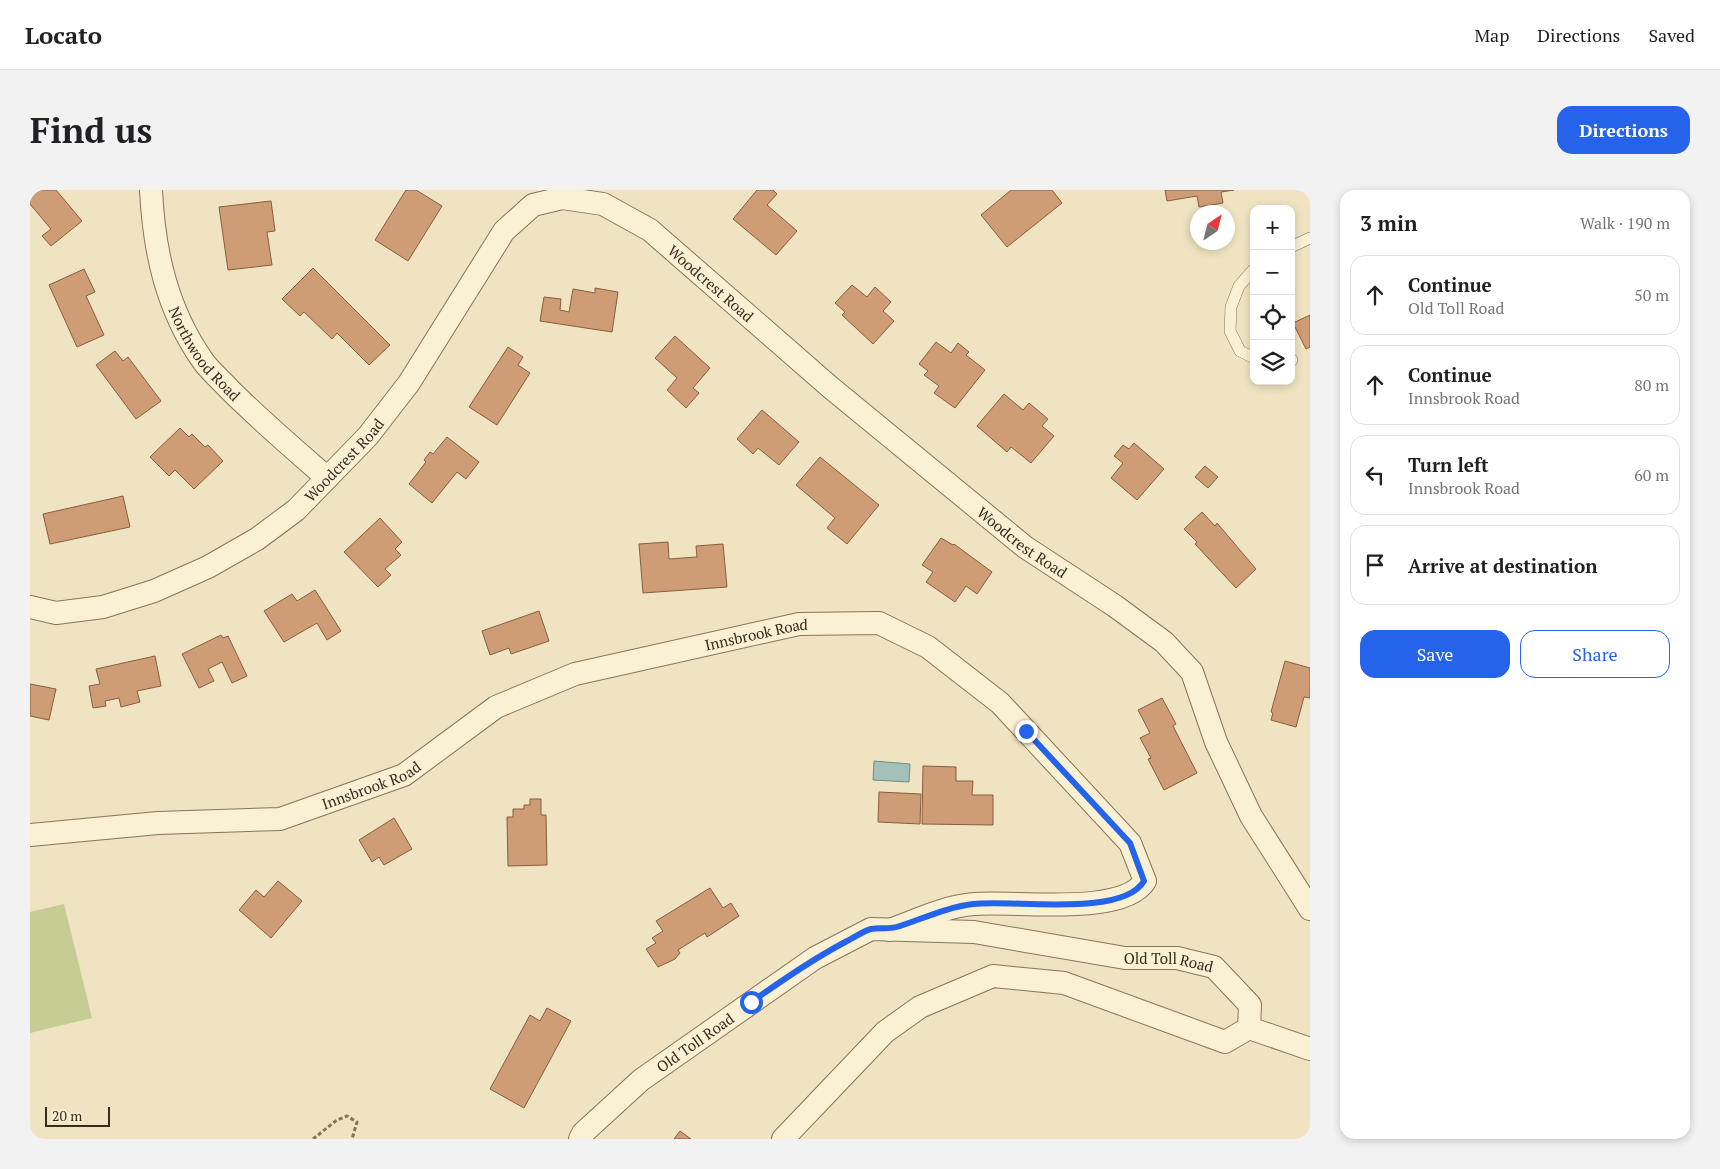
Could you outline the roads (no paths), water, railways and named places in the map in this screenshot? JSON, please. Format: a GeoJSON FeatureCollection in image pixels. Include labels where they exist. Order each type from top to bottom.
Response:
{"type":"FeatureCollection","features":[{"type":"Feature","properties":{"kind":"street","name":"Northwood Road"},"geometry":{"type":"LineString","coordinates":[[151,190],[153,228],[163,279],[180,324],[204,363],[257,417],[327,478]]}},
{"type":"Feature","properties":{"kind":"street","name":"Woodcrest Road"},"geometry":{"type":"LineString","coordinates":[[30,607],[56,613],[103,607],[154,591],[208,567],[257,539],[296,510],[368,436],[409,383],[504,231],[533,205],[562,198],[603,204],[650,230],[830,387],[1025,547],[1114,606],[1164,642],[1192,672],[1216,742],[1251,816],[1310,910]]}},
{"type":"Feature","properties":{"kind":"street","name":"Innsbrook Road"},"geometry":{"type":"LineString","coordinates":[[30,835],[158,823],[280,819],[404,775],[496,707],[575,674],[799,624],[880,623],[928,647],[1000,703],[1130,843],[1144,881],[1136,891],[1118,899],[1077,904],[973,904],[949,909],[890,930]]}},
{"type":"Feature","properties":{"kind":"street","name":"Old Toll Road"},"geometry":{"type":"LineString","coordinates":[[580,1139],[583,1133],[640,1080],[815,958],[871,929],[974,932],[1124,958],[1177,958],[1214,967],[1250,1005],[1249,1028]]}},
{"type":"Feature","properties":{"kind":"street"},"geometry":{"type":"LineString","coordinates":[[783,1139],[885,1032],[920,1007],[993,976],[1064,982],[1226,1042],[1249,1028],[1310,1048]]}},
{"type":"Feature","properties":{"kind":"lane"},"geometry":{"type":"LineString","coordinates":[[1295,245],[1310,238]]}},
{"type":"Feature","properties":{"kind":"lane"},"geometry":{"type":"LineString","coordinates":[[1250,274],[1239,286],[1231,307],[1230,331],[1240,351],[1250,356]]}},
{"type":"Feature","properties":{"kind":"water"},"geometry":{"type":"Polygon","coordinates":[[[874,761],[910,764],[909,782],[873,780],[874,761]]]}}]}
